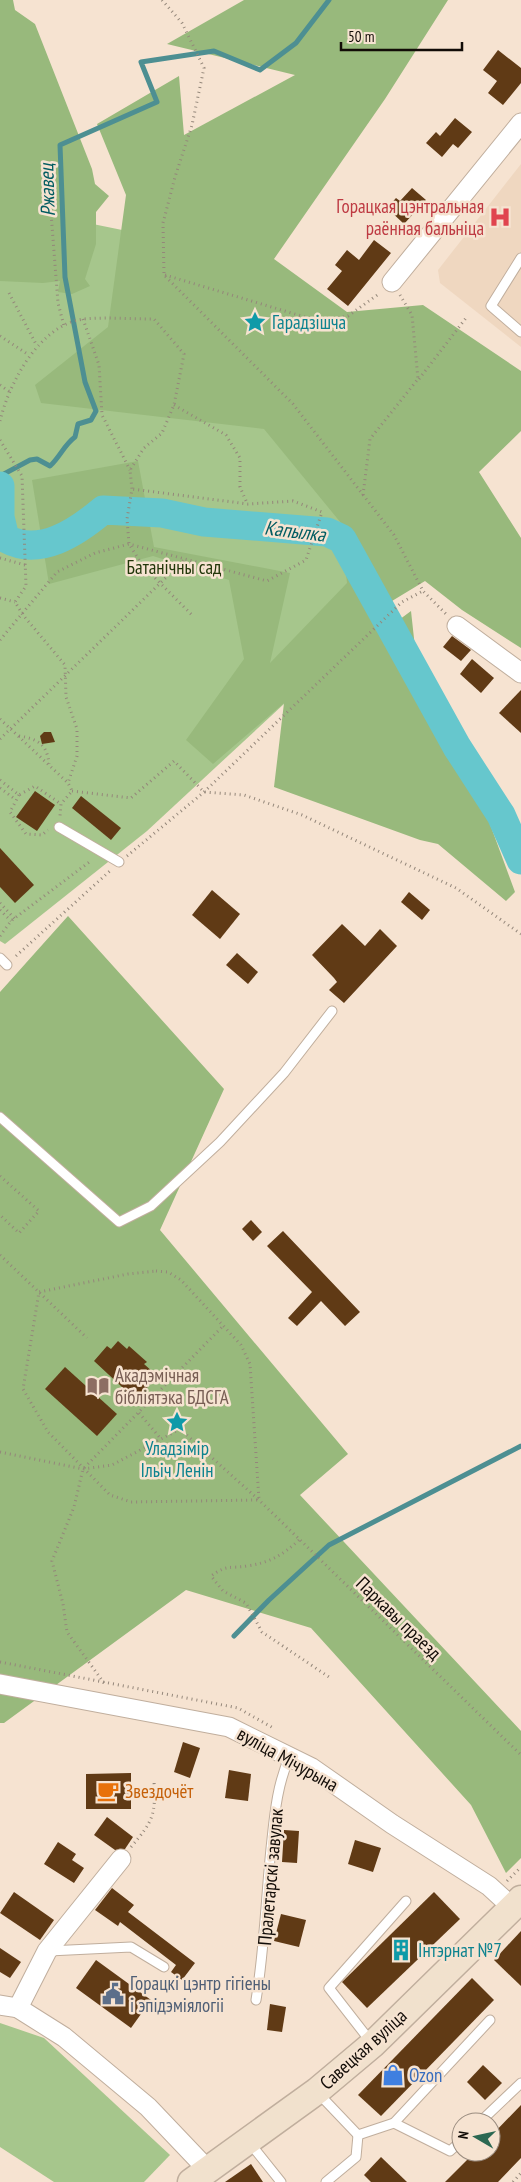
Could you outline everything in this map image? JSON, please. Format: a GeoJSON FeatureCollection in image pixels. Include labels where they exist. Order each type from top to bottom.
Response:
{"type":"FeatureCollection","features":[{"type":"Feature","properties":{"kind":"main road","name":"Савецкая вуліца"},"geometry":{"type":"LineString","coordinates":[[199,2176],[317,2091],[372,2044],[517,1903]]}},
{"type":"Feature","properties":{"kind":"street"},"geometry":{"type":"LineString","coordinates":[[392,282],[521,123]]}},
{"type":"Feature","properties":{"kind":"street"},"geometry":{"type":"LineString","coordinates":[[456,626],[521,673]]}},
{"type":"Feature","properties":{"kind":"street","name":"вуліца Мічурына"},"geometry":{"type":"LineString","coordinates":[[0,1684],[230,1727],[312,1768],[392,1824],[517,1903]]}},
{"type":"Feature","properties":{"kind":"street"},"geometry":{"type":"LineString","coordinates":[[121,1859],[46,1951],[9,2007],[64,2037],[148,2107],[199,2176]]}},
{"type":"Feature","properties":{"kind":"lane"},"geometry":{"type":"LineString","coordinates":[[521,258],[491,306],[521,332]]}},
{"type":"Feature","properties":{"kind":"lane"},"geometry":{"type":"LineString","coordinates":[[59,827],[119,862]]}},
{"type":"Feature","properties":{"kind":"lane"},"geometry":{"type":"LineString","coordinates":[[0,1117],[119,1222],[151,1206],[220,1142],[284,1072],[332,1011]]}},
{"type":"Feature","properties":{"kind":"lane","name":"Пралетарскі завулак"},"geometry":{"type":"LineString","coordinates":[[256,2000],[264,1953],[267,1882],[275,1815],[281,1776],[290,1756]]}},
{"type":"Feature","properties":{"kind":"lane"},"geometry":{"type":"LineString","coordinates":[[372,2044],[329,1988],[406,1901]]}},
{"type":"Feature","properties":{"kind":"lane"},"geometry":{"type":"LineString","coordinates":[[46,1951],[131,1947],[164,1967]]}},
{"type":"Feature","properties":{"kind":"lane"},"geometry":{"type":"LineString","coordinates":[[358,2135],[394,2123],[490,2020]]}},
{"type":"Feature","properties":{"kind":"lane"},"geometry":{"type":"LineString","coordinates":[[491,2112],[521,2083]]}},
{"type":"Feature","properties":{"kind":"lane"},"geometry":{"type":"LineString","coordinates":[[317,2091],[358,2135],[356,2157],[326,2182]]}},
{"type":"Feature","properties":{"kind":"lane"},"geometry":{"type":"LineString","coordinates":[[394,2123],[451,2150]]}},
{"type":"Feature","properties":{"kind":"lane"},"geometry":{"type":"LineString","coordinates":[[247,2140],[281,2182]]}},
{"type":"Feature","properties":{"kind":"path"},"geometry":{"type":"LineString","coordinates":[[162,0],[182,23],[204,68],[192,125],[174,177],[163,223],[164,275],[293,404],[394,535],[423,591],[456,626]]}},
{"type":"Feature","properties":{"kind":"path"},"geometry":{"type":"LineString","coordinates":[[50,200],[58,303],[64,326]]}},
{"type":"Feature","properties":{"kind":"path"},"geometry":{"type":"LineString","coordinates":[[164,275],[318,321],[348,316],[368,304],[392,282],[412,315],[418,379]]}},
{"type":"Feature","properties":{"kind":"path"},"geometry":{"type":"LineString","coordinates":[[9,293],[38,346]]}},
{"type":"Feature","properties":{"kind":"path"},"geometry":{"type":"LineString","coordinates":[[363,495],[370,439],[466,318]]}},
{"type":"Feature","properties":{"kind":"path"},"geometry":{"type":"LineString","coordinates":[[83,319],[99,365],[102,415],[130,470],[132,488],[127,519],[129,544],[143,566],[193,616]]}},
{"type":"Feature","properties":{"kind":"path"},"geometry":{"type":"LineString","coordinates":[[0,421],[15,378],[30,355],[38,346],[64,326],[83,319],[154,319],[184,354],[174,405],[162,433],[144,448],[130,470]]}},
{"type":"Feature","properties":{"kind":"path"},"geometry":{"type":"LineString","coordinates":[[0,336],[30,355]]}},
{"type":"Feature","properties":{"kind":"path"},"geometry":{"type":"LineString","coordinates":[[0,385],[10,392]]}},
{"type":"Feature","properties":{"kind":"path"},"geometry":{"type":"LineString","coordinates":[[174,405],[226,435],[240,458],[240,487],[248,504]]}},
{"type":"Feature","properties":{"kind":"path"},"geometry":{"type":"LineString","coordinates":[[0,440],[22,476],[26,586],[14,602]]}},
{"type":"Feature","properties":{"kind":"path"},"geometry":{"type":"LineString","coordinates":[[0,640],[57,572],[95,553],[129,544],[266,581],[306,560],[322,512],[293,501],[248,504],[132,488]]}},
{"type":"Feature","properties":{"kind":"path"},"geometry":{"type":"LineString","coordinates":[[0,558],[25,566]]}},
{"type":"Feature","properties":{"kind":"path"},"geometry":{"type":"LineString","coordinates":[[0,739],[186,558]]}},
{"type":"Feature","properties":{"kind":"path"},"geometry":{"type":"LineString","coordinates":[[3,961],[204,792],[402,602],[423,591]]}},
{"type":"Feature","properties":{"kind":"path"},"geometry":{"type":"LineString","coordinates":[[0,598],[14,602],[22,615],[65,665],[66,697],[77,729],[77,756],[68,783]]}},
{"type":"Feature","properties":{"kind":"path"},"geometry":{"type":"LineString","coordinates":[[0,719],[68,783],[72,791]]}},
{"type":"Feature","properties":{"kind":"path"},"geometry":{"type":"LineString","coordinates":[[18,736],[34,738],[47,751],[49,764]]}},
{"type":"Feature","properties":{"kind":"path"},"geometry":{"type":"LineString","coordinates":[[72,791],[131,798],[174,761],[204,792],[244,794],[302,815],[456,888],[521,934]]}},
{"type":"Feature","properties":{"kind":"path"},"geometry":{"type":"LineString","coordinates":[[0,780],[19,795]]}},
{"type":"Feature","properties":{"kind":"path"},"geometry":{"type":"LineString","coordinates":[[61,804],[35,786],[15,799],[10,812],[26,834],[42,835],[51,827],[59,827],[61,804],[72,791]]}},
{"type":"Feature","properties":{"kind":"path"},"geometry":{"type":"LineString","coordinates":[[0,788],[15,799]]}},
{"type":"Feature","properties":{"kind":"path"},"geometry":{"type":"LineString","coordinates":[[0,936],[11,921],[102,852]]}},
{"type":"Feature","properties":{"kind":"path"},"geometry":{"type":"LineString","coordinates":[[0,903],[15,919]]}},
{"type":"Feature","properties":{"kind":"path"},"geometry":{"type":"LineString","coordinates":[[0,910],[11,921]]}},
{"type":"Feature","properties":{"kind":"path"},"geometry":{"type":"LineString","coordinates":[[0,1176],[39,1211],[19,1233],[0,1215]]}},
{"type":"Feature","properties":{"kind":"path"},"geometry":{"type":"LineString","coordinates":[[0,1255],[87,1338]]}},
{"type":"Feature","properties":{"kind":"path"},"geometry":{"type":"LineString","coordinates":[[168,1272],[181,1280],[241,1345],[250,1364],[259,1500],[131,1502],[110,1494],[83,1470],[48,1432],[23,1389],[39,1292],[128,1274],[168,1272]]}},
{"type":"Feature","properties":{"kind":"path"},"geometry":{"type":"LineString","coordinates":[[107,1703],[104,1682],[66,1632],[63,1604],[52,1561],[74,1507],[83,1470],[223,1326]]}},
{"type":"Feature","properties":{"kind":"path"},"geometry":{"type":"LineString","coordinates":[[0,1452],[83,1470],[112,1465],[161,1439],[139,1413]]}},
{"type":"Feature","properties":{"kind":"path","name":"Паркавы праезд"},"geometry":{"type":"LineString","coordinates":[[161,1439],[180,1429],[259,1500],[321,1563],[521,1755]]}},
{"type":"Feature","properties":{"kind":"path"},"geometry":{"type":"LineString","coordinates":[[299,1540],[280,1557],[248,1566],[223,1567],[211,1576],[223,1590],[246,1603],[262,1632],[332,1679]]}},
{"type":"Feature","properties":{"kind":"path"},"geometry":{"type":"LineString","coordinates":[[121,1859],[148,1826],[155,1808],[154,1781]]}},
{"type":"Feature","properties":{"kind":"path"},"geometry":{"type":"LineString","coordinates":[[512,2182],[521,2173]]}},
{"type":"Feature","properties":{"kind":"shaded area","name":"Горацкая цэнтральная раённая бальніца"},"geometry":{"type":"Polygon","coordinates":[[[521,164],[521,347],[440,283],[438,270],[521,164]]]}},
{"type":"Feature","properties":{"kind":"green space"},"geometry":{"type":"Polygon","coordinates":[[[0,0],[13,0],[15,10],[35,24],[92,169],[95,184],[109,196],[96,212],[96,244],[85,279],[90,286],[72,294],[58,292],[60,281],[43,283],[0,281],[0,0]]]}},
{"type":"Feature","properties":{"kind":"green space"},"geometry":{"type":"Polygon","coordinates":[[[244,0],[448,0],[385,99],[274,259],[347,312],[423,305],[521,371],[521,431],[479,472],[521,538],[521,648],[462,610],[425,581],[375,614],[384,631],[411,611],[420,693],[490,824],[515,892],[506,901],[438,844],[420,840],[274,787],[284,703],[213,764],[186,740],[244,659],[229,580],[153,556],[49,584],[32,480],[138,461],[154,547],[290,573],[270,663],[347,583],[341,523],[264,429],[41,403],[35,385],[108,327],[126,195],[97,124],[179,76],[184,135],[295,75],[167,44],[244,0]]]}},
{"type":"Feature","properties":{"kind":"green space","name":"Батанічны сад"},"geometry":{"type":"Polygon","coordinates":[[[0,205],[127,231],[368,527],[368,626],[147,831],[5,944],[0,941],[0,205]]]}},
{"type":"Feature","properties":{"kind":"green space"},"geometry":{"type":"Polygon","coordinates":[[[68,916],[224,1089],[160,1230],[348,1454],[300,1495],[521,1731],[521,1858],[506,1873],[471,1805],[311,1628],[186,1590],[4,1723],[0,1723],[0,992],[68,916]]]}},
{"type":"Feature","properties":{"kind":"green space"},"geometry":{"type":"Polygon","coordinates":[[[0,2023],[44,2038],[170,2155],[144,2182],[54,2182],[0,2147],[0,2023]]]}},
{"type":"Feature","properties":{"kind":"building"},"geometry":{"type":"Polygon","coordinates":[[[498,50],[521,68],[521,83],[503,105],[488,93],[497,81],[483,70],[498,50]]]}},
{"type":"Feature","properties":{"kind":"building"},"geometry":{"type":"Polygon","coordinates":[[[455,118],[472,132],[458,148],[453,144],[442,157],[426,143],[436,132],[440,136],[455,118]]]}},
{"type":"Feature","properties":{"kind":"building"},"geometry":{"type":"Polygon","coordinates":[[[412,188],[426,200],[404,224],[387,208],[396,198],[400,201],[412,188]]]}},
{"type":"Feature","properties":{"kind":"building"},"geometry":{"type":"Polygon","coordinates":[[[374,240],[391,253],[348,306],[327,289],[342,271],[335,265],[347,250],[359,260],[374,240]]]}},
{"type":"Feature","properties":{"kind":"building"},"geometry":{"type":"Polygon","coordinates":[[[452,636],[471,650],[461,661],[443,647],[452,636]]]}},
{"type":"Feature","properties":{"kind":"building"},"geometry":{"type":"Polygon","coordinates":[[[472,659],[494,678],[481,693],[460,674],[472,659]]]}},
{"type":"Feature","properties":{"kind":"building"},"geometry":{"type":"Polygon","coordinates":[[[521,690],[521,733],[499,713],[521,690]]]}},
{"type":"Feature","properties":{"kind":"building"},"geometry":{"type":"Polygon","coordinates":[[[44,732],[51,732],[55,742],[42,744],[40,736],[44,732]]]}},
{"type":"Feature","properties":{"kind":"building"},"geometry":{"type":"Polygon","coordinates":[[[35,791],[55,805],[37,831],[16,817],[35,791]]]}},
{"type":"Feature","properties":{"kind":"building"},"geometry":{"type":"Polygon","coordinates":[[[81,796],[121,828],[111,840],[72,808],[81,796]]]}},
{"type":"Feature","properties":{"kind":"building"},"geometry":{"type":"Polygon","coordinates":[[[0,848],[34,885],[15,903],[0,887],[0,848]]]}},
{"type":"Feature","properties":{"kind":"building"},"geometry":{"type":"Polygon","coordinates":[[[212,890],[240,914],[220,939],[192,915],[212,890]]]}},
{"type":"Feature","properties":{"kind":"building"},"geometry":{"type":"Polygon","coordinates":[[[409,892],[430,910],[422,920],[401,902],[409,892]]]}},
{"type":"Feature","properties":{"kind":"building"},"geometry":{"type":"Polygon","coordinates":[[[342,924],[365,946],[380,929],[397,946],[344,1003],[329,990],[337,982],[312,955],[342,924]]]}},
{"type":"Feature","properties":{"kind":"building"},"geometry":{"type":"Polygon","coordinates":[[[237,953],[258,972],[248,984],[226,965],[237,953]]]}},
{"type":"Feature","properties":{"kind":"building"},"geometry":{"type":"Polygon","coordinates":[[[251,1220],[262,1232],[253,1241],[242,1229],[251,1220]]]}},
{"type":"Feature","properties":{"kind":"building"},"geometry":{"type":"Polygon","coordinates":[[[283,1231],[360,1312],[345,1326],[321,1301],[297,1326],[288,1318],[312,1292],[267,1246],[283,1231]]]}},
{"type":"Feature","properties":{"kind":"building"},"geometry":{"type":"Polygon","coordinates":[[[118,1341],[127,1349],[129,1346],[147,1362],[144,1364],[154,1373],[148,1380],[151,1383],[136,1400],[94,1361],[107,1346],[111,1349],[118,1341]]]}},
{"type":"Feature","properties":{"kind":"building"},"geometry":{"type":"Polygon","coordinates":[[[65,1367],[117,1414],[97,1436],[45,1389],[65,1367]]]}},
{"type":"Feature","properties":{"kind":"building"},"geometry":{"type":"Polygon","coordinates":[[[183,1742],[200,1748],[190,1778],[174,1772],[183,1742]]]}},
{"type":"Feature","properties":{"kind":"building"},"geometry":{"type":"Polygon","coordinates":[[[229,1770],[251,1774],[248,1801],[225,1798],[229,1770]]]}},
{"type":"Feature","properties":{"kind":"building","name":"Звездочёт"},"geometry":{"type":"Polygon","coordinates":[[[131,1773],[131,1809],[86,1809],[86,1774],[131,1773]]]}},
{"type":"Feature","properties":{"kind":"building"},"geometry":{"type":"Polygon","coordinates":[[[107,1817],[133,1837],[125,1849],[115,1850],[94,1835],[107,1817]]]}},
{"type":"Feature","properties":{"kind":"building"},"geometry":{"type":"Polygon","coordinates":[[[284,1830],[299,1831],[297,1863],[282,1862],[284,1830]]]}},
{"type":"Feature","properties":{"kind":"building"},"geometry":{"type":"Polygon","coordinates":[[[355,1840],[381,1848],[373,1872],[348,1864],[355,1840]]]}},
{"type":"Feature","properties":{"kind":"building"},"geometry":{"type":"Polygon","coordinates":[[[58,1842],[76,1854],[72,1860],[84,1868],[74,1883],[44,1864],[58,1842]]]}},
{"type":"Feature","properties":{"kind":"building"},"geometry":{"type":"Polygon","coordinates":[[[112,1888],[134,1905],[128,1912],[195,1963],[182,1980],[171,1972],[176,1965],[120,1922],[118,1926],[95,1910],[112,1888]]]}},
{"type":"Feature","properties":{"kind":"building"},"geometry":{"type":"Polygon","coordinates":[[[14,1892],[54,1920],[40,1940],[0,1913],[14,1892]]]}},
{"type":"Feature","properties":{"kind":"building","name":"Інтэрнат №7"},"geometry":{"type":"Polygon","coordinates":[[[434,1892],[460,1919],[367,2008],[342,1982],[434,1892]]]}},
{"type":"Feature","properties":{"kind":"building"},"geometry":{"type":"Polygon","coordinates":[[[281,1914],[306,1920],[299,1947],[274,1941],[281,1914]]]}},
{"type":"Feature","properties":{"kind":"building"},"geometry":{"type":"Polygon","coordinates":[[[521,1931],[521,1986],[494,1960],[521,1931]]]}},
{"type":"Feature","properties":{"kind":"building"},"geometry":{"type":"Polygon","coordinates":[[[0,1948],[21,1962],[10,1978],[0,1972],[0,1948]]]}},
{"type":"Feature","properties":{"kind":"building","name":"Горацкі цэнтр гігіены і эпідэміялогіі"},"geometry":{"type":"Polygon","coordinates":[[[96,1960],[151,2000],[131,2028],[76,1988],[96,1960]]]}},
{"type":"Feature","properties":{"kind":"building"},"geometry":{"type":"Polygon","coordinates":[[[472,1978],[494,2000],[381,2116],[358,2095],[472,1978]]]}},
{"type":"Feature","properties":{"kind":"building"},"geometry":{"type":"Polygon","coordinates":[[[270,2004],[286,2007],[282,2032],[267,2030],[270,2004]]]}},
{"type":"Feature","properties":{"kind":"building"},"geometry":{"type":"Polygon","coordinates":[[[483,2065],[502,2083],[485,2100],[467,2082],[483,2065]]]}},
{"type":"Feature","properties":{"kind":"building"},"geometry":{"type":"Polygon","coordinates":[[[521,2105],[521,2158],[498,2182],[445,2182],[465,2162],[501,2162],[501,2126],[521,2105]]]}},
{"type":"Feature","properties":{"kind":"building"},"geometry":{"type":"Polygon","coordinates":[[[381,2157],[407,2182],[371,2182],[364,2175],[381,2157]]]}},
{"type":"Feature","properties":{"kind":"building"},"geometry":{"type":"Polygon","coordinates":[[[251,2164],[263,2182],[225,2182],[251,2164]]]}},
{"type":"Feature","properties":{"kind":"waterway","name":"Ржавец"},"geometry":{"type":"LineString","coordinates":[[0,476],[30,460],[37,459],[50,466],[75,437],[78,424],[91,420],[96,411],[85,382],[65,277],[60,145],[157,102],[141,62],[214,51],[260,70],[296,43],[329,0]]}},
{"type":"Feature","properties":{"kind":"waterway","name":"Капылка"},"geometry":{"type":"LineString","coordinates":[[0,486],[0,517],[5,538],[18,543],[31,545],[57,540],[70,534],[103,510],[162,513],[204,522],[327,532],[342,539],[457,747],[501,815],[521,860]]}},
{"type":"Feature","properties":{"kind":"waterway"},"geometry":{"type":"LineString","coordinates":[[234,1636],[269,1600],[329,1545],[521,1446]]}},
{"type":"Feature","properties":{"kind":"place","name":"Горацкая цэнтральная раённая бальніца"},"geometry":{"type":"Point","coordinates":[500,217]}},
{"type":"Feature","properties":{"kind":"place","name":"Гарадзішча"},"geometry":{"type":"Point","coordinates":[255,322]}},
{"type":"Feature","properties":{"kind":"place","name":"Акадэмічная бібліятэка БДСГА"},"geometry":{"type":"Point","coordinates":[98,1386]}},
{"type":"Feature","properties":{"kind":"place","name":"Уладзімір Ільіч Ленін"},"geometry":{"type":"Point","coordinates":[177,1422]}},
{"type":"Feature","properties":{"kind":"place","name":"Звездочёт"},"geometry":{"type":"Point","coordinates":[108,1791]}},
{"type":"Feature","properties":{"kind":"place","name":"Інтэрнат №7"},"geometry":{"type":"Point","coordinates":[401,1950]}},
{"type":"Feature","properties":{"kind":"place","name":"Горацкі цэнтр гігіены і эпідэміялогіі"},"geometry":{"type":"Point","coordinates":[113,1994]}},
{"type":"Feature","properties":{"kind":"place","name":"Ozon"},"geometry":{"type":"Point","coordinates":[393,2075]}}]}
